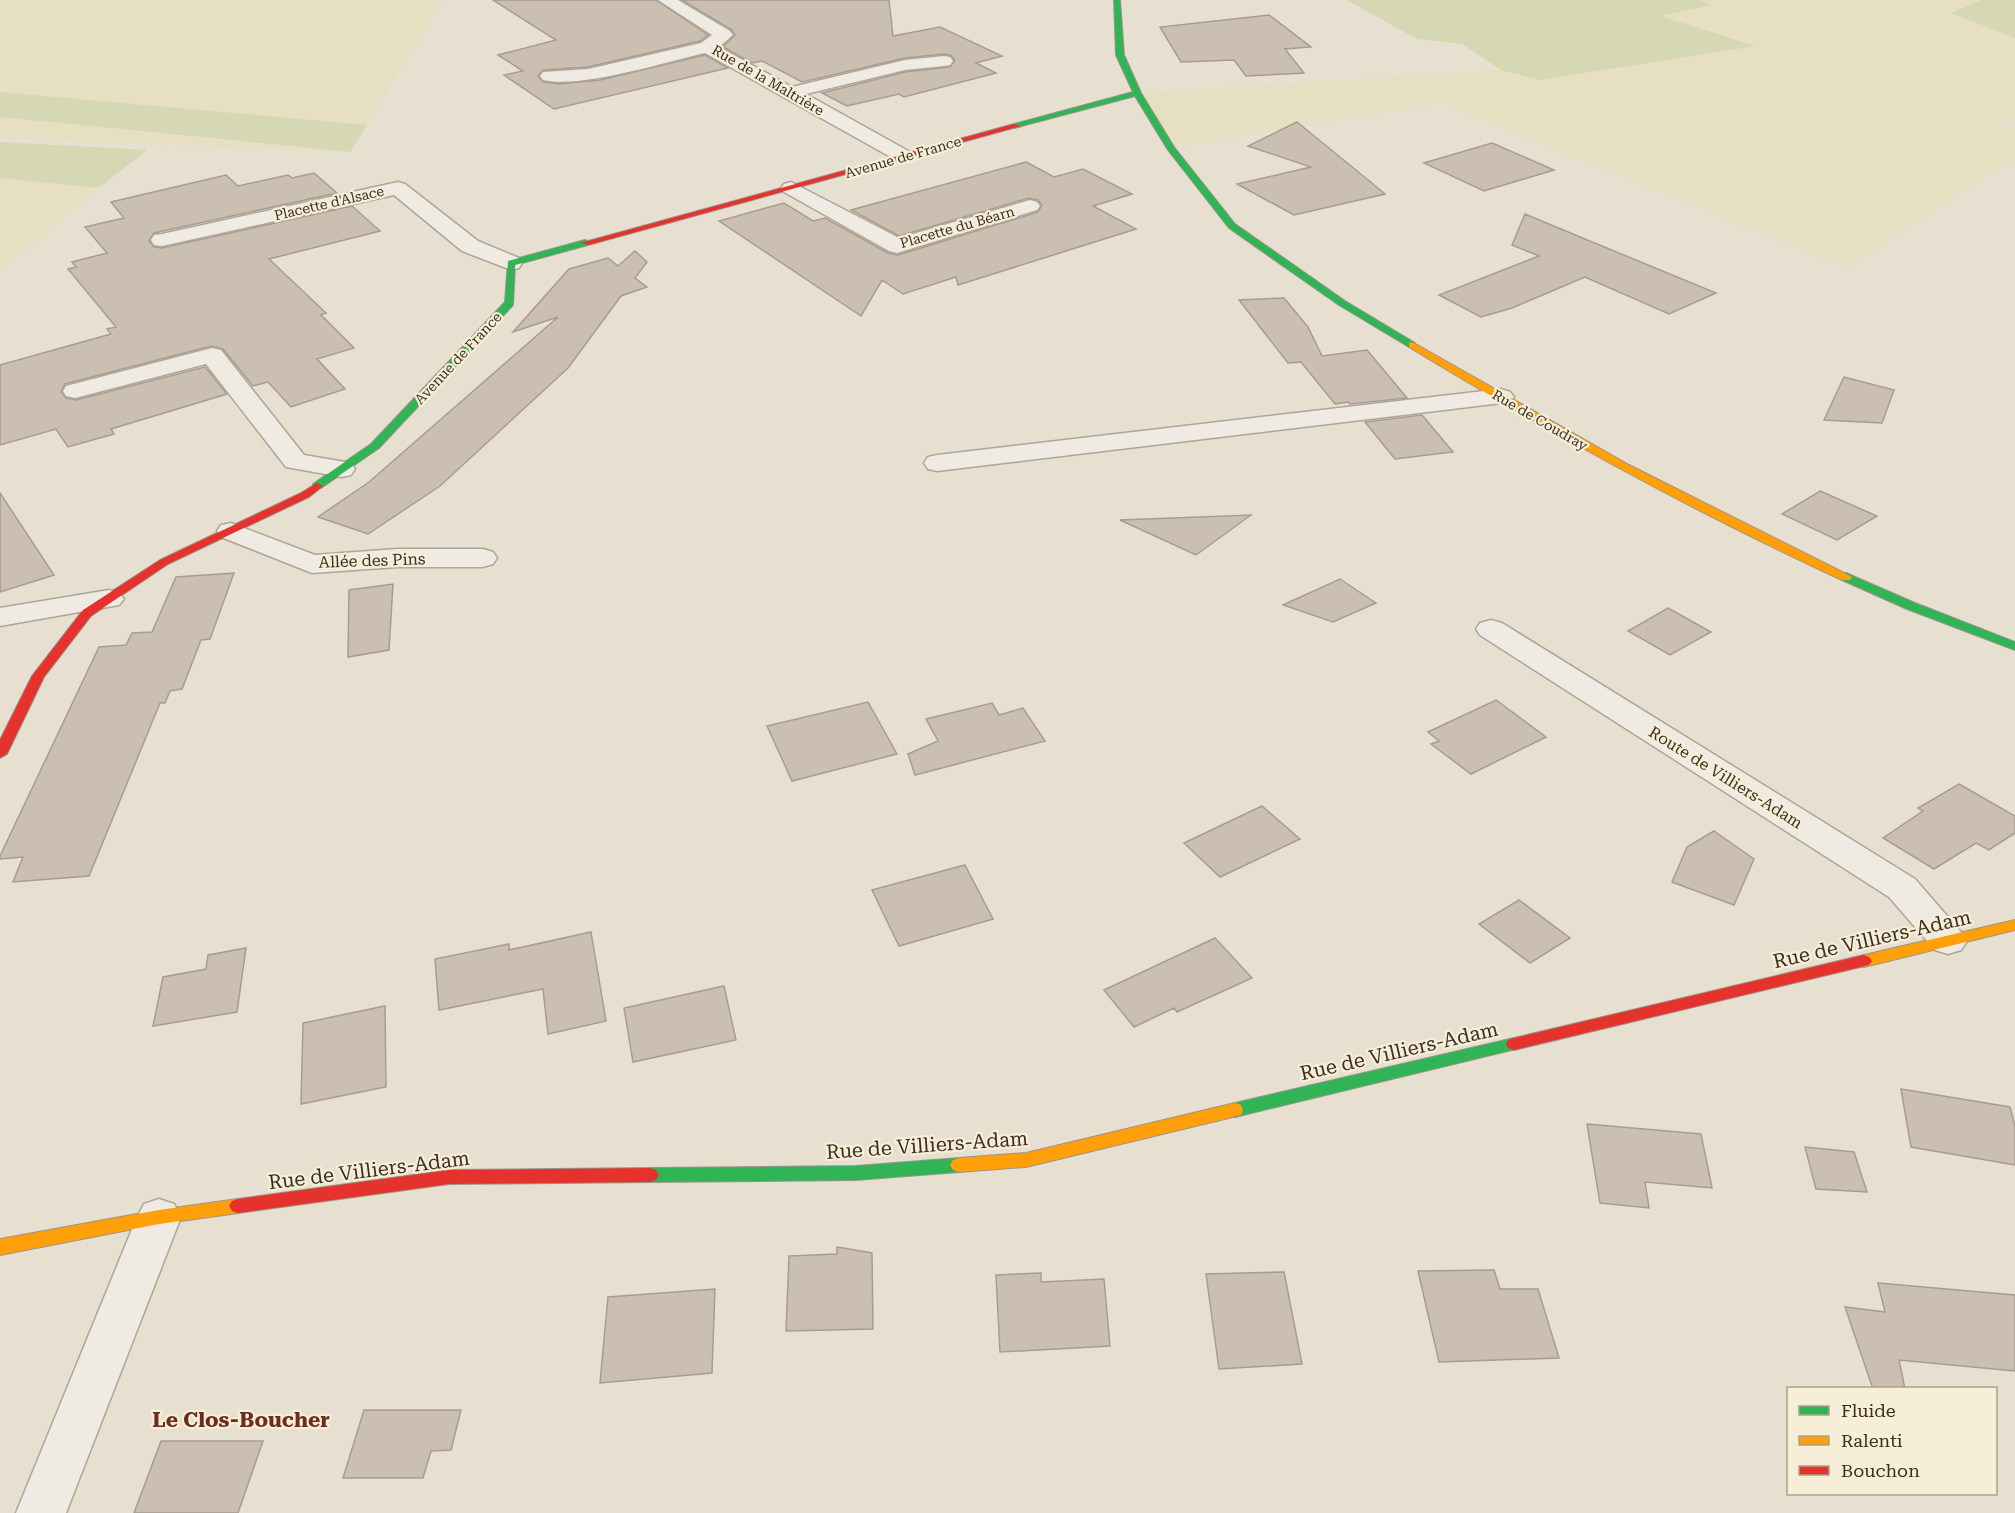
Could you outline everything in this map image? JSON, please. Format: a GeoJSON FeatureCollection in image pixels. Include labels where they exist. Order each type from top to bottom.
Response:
{"type":"FeatureCollection","features":[{"type":"Feature","properties":{"kind":"street","name":"Rue de la Maltrière"},"geometry":{"type":"LineString","coordinates":[[666,0],[724,35],[707,47],[903,156]]}},
{"type":"Feature","properties":{"kind":"street","name":"Rue de Coudray"},"geometry":{"type":"LineString","coordinates":[[1117,0],[1120,55],[1137,93],[1171,148],[1232,226],[1342,303],[1672,494],[1766,541],[1911,606],[2015,646]]}},
{"type":"Feature","properties":{"kind":"street"},"geometry":{"type":"LineString","coordinates":[[549,76],[588,74],[707,47]]}},
{"type":"Feature","properties":{"kind":"street"},"geometry":{"type":"LineString","coordinates":[[789,93],[905,65],[944,61]]}},
{"type":"Feature","properties":{"kind":"street","name":"Avenue de France"},"geometry":{"type":"LineString","coordinates":[[0,754],[38,676],[87,614],[164,562],[305,495],[375,446],[510,303],[511,263],[1137,93]]}},
{"type":"Feature","properties":{"kind":"street","name":"Placette d'Alsace"},"geometry":{"type":"LineString","coordinates":[[162,240],[398,188],[470,246],[511,263]]}},
{"type":"Feature","properties":{"kind":"street","name":"Placette du Béarn"},"geometry":{"type":"LineString","coordinates":[[791,188],[897,246],[1030,206]]}},
{"type":"Feature","properties":{"kind":"street"},"geometry":{"type":"LineString","coordinates":[[75,391],[212,355],[295,461],[342,469]]}},
{"type":"Feature","properties":{"kind":"street"},"geometry":{"type":"LineString","coordinates":[[937,463],[1501,397]]}},
{"type":"Feature","properties":{"kind":"street","name":"Allée des Pins"},"geometry":{"type":"LineString","coordinates":[[231,531],[312,564],[397,558],[483,558]]}},
{"type":"Feature","properties":{"kind":"street"},"geometry":{"type":"LineString","coordinates":[[0,617],[109,599]]}},
{"type":"Feature","properties":{"kind":"street","name":"Route de Villiers-Adam"},"geometry":{"type":"LineString","coordinates":[[1491,629],[1902,888],[1948,941]]}},
{"type":"Feature","properties":{"kind":"street","name":"Rue de Villiers-Adam"},"geometry":{"type":"LineString","coordinates":[[0,1247],[159,1217],[449,1177],[856,1173],[1026,1160],[2015,925]]}},
{"type":"Feature","properties":{"kind":"street"},"geometry":{"type":"LineString","coordinates":[[41,1513],[159,1217]]}},
{"type":"Feature","properties":{"kind":"shaded area"},"geometry":{"type":"Polygon","coordinates":[[[0,0],[443,0],[367,125],[0,92],[0,0]]]}},
{"type":"Feature","properties":{"kind":"shaded area"},"geometry":{"type":"Polygon","coordinates":[[[1700,0],[1981,0],[1952,13],[2015,38],[2015,119],[2001,123],[2015,127],[2015,158],[1847,268],[1442,103],[1171,148],[1137,93],[1501,70],[1541,80],[1755,46],[1659,16],[1711,4],[1700,0]]]}},
{"type":"Feature","properties":{"kind":"shaded area"},"geometry":{"type":"Polygon","coordinates":[[[0,117],[208,139],[350,152],[0,138],[0,117]]]}},
{"type":"Feature","properties":{"kind":"shaded area"},"geometry":{"type":"Polygon","coordinates":[[[0,178],[99,188],[0,271],[0,178]]]}},
{"type":"Feature","properties":{"kind":"green space"},"geometry":{"type":"Polygon","coordinates":[[[1347,0],[1700,0],[1712,5],[1660,16],[1756,46],[1540,80],[1501,70],[1462,44],[1417,39],[1347,0]]]}},
{"type":"Feature","properties":{"kind":"green space"},"geometry":{"type":"Polygon","coordinates":[[[1981,0],[2015,0],[2015,38],[1951,13],[1981,0]]]}},
{"type":"Feature","properties":{"kind":"green space"},"geometry":{"type":"Polygon","coordinates":[[[0,92],[367,125],[350,152],[0,117],[0,92]]]}},
{"type":"Feature","properties":{"kind":"green space"},"geometry":{"type":"Polygon","coordinates":[[[0,142],[147,150],[99,188],[0,178],[0,142]]]}},
{"type":"Feature","properties":{"kind":"building"},"geometry":{"type":"Polygon","coordinates":[[[493,0],[656,0],[708,35],[700,41],[588,67],[543,70],[538,76],[543,82],[559,84],[600,80],[705,55],[728,68],[554,109],[504,75],[523,71],[498,55],[556,40],[493,0]]]}},
{"type":"Feature","properties":{"kind":"building"},"geometry":{"type":"Polygon","coordinates":[[[682,0],[889,0],[893,36],[940,27],[1002,56],[976,63],[996,73],[904,97],[899,94],[847,106],[822,93],[905,72],[950,67],[955,60],[950,55],[944,54],[905,58],[802,82],[762,61],[752,63],[723,47],[735,35],[732,30],[682,0]]]}},
{"type":"Feature","properties":{"kind":"building"},"geometry":{"type":"Polygon","coordinates":[[[1269,15],[1311,47],[1285,49],[1304,73],[1246,76],[1234,60],[1181,62],[1160,27],[1269,15]]]}},
{"type":"Feature","properties":{"kind":"building"},"geometry":{"type":"Polygon","coordinates":[[[1297,122],[1385,194],[1294,215],[1237,184],[1311,167],[1248,146],[1297,122]]]}},
{"type":"Feature","properties":{"kind":"building"},"geometry":{"type":"Polygon","coordinates":[[[1492,143],[1554,170],[1484,191],[1424,163],[1492,143]]]}},
{"type":"Feature","properties":{"kind":"building"},"geometry":{"type":"Polygon","coordinates":[[[1026,162],[1054,177],[1083,169],[1132,194],[1093,206],[1136,229],[958,285],[956,277],[903,294],[882,280],[861,316],[719,221],[784,203],[813,221],[825,218],[888,253],[898,255],[1038,212],[1042,205],[1038,200],[1029,198],[899,236],[851,210],[1026,162]]]}},
{"type":"Feature","properties":{"kind":"building"},"geometry":{"type":"Polygon","coordinates":[[[314,173],[337,193],[154,233],[149,241],[154,247],[162,248],[352,206],[380,231],[269,259],[326,313],[321,315],[354,348],[317,359],[345,389],[291,407],[268,382],[253,386],[223,349],[211,346],[65,384],[61,392],[66,398],[76,400],[205,367],[227,394],[111,429],[114,434],[68,447],[56,429],[0,445],[0,365],[111,334],[107,329],[116,327],[68,269],[76,267],[72,262],[107,253],[85,227],[124,218],[111,202],[226,175],[238,186],[288,175],[292,178],[314,173]]]}},
{"type":"Feature","properties":{"kind":"building"},"geometry":{"type":"Polygon","coordinates":[[[1525,214],[1716,293],[1669,314],[1585,277],[1512,308],[1481,317],[1439,295],[1539,256],[1512,245],[1525,214]]]}},
{"type":"Feature","properties":{"kind":"building"},"geometry":{"type":"Polygon","coordinates":[[[635,251],[647,262],[635,278],[647,287],[621,296],[568,368],[440,486],[368,534],[318,517],[369,482],[558,317],[513,332],[569,269],[608,258],[618,266],[635,251]]]}},
{"type":"Feature","properties":{"kind":"building"},"geometry":{"type":"Polygon","coordinates":[[[1284,298],[1308,327],[1322,356],[1367,350],[1407,398],[1335,404],[1301,362],[1288,363],[1239,300],[1284,298]]]}},
{"type":"Feature","properties":{"kind":"building"},"geometry":{"type":"Polygon","coordinates":[[[1844,377],[1894,390],[1882,423],[1824,420],[1844,377]]]}},
{"type":"Feature","properties":{"kind":"building"},"geometry":{"type":"Polygon","coordinates":[[[1422,415],[1453,452],[1395,459],[1365,422],[1422,415]]]}},
{"type":"Feature","properties":{"kind":"building"},"geometry":{"type":"Polygon","coordinates":[[[1820,491],[1877,516],[1837,540],[1782,514],[1820,491]]]}},
{"type":"Feature","properties":{"kind":"building"},"geometry":{"type":"Polygon","coordinates":[[[0,493],[54,575],[0,592],[0,493]]]}},
{"type":"Feature","properties":{"kind":"building"},"geometry":{"type":"Polygon","coordinates":[[[1251,515],[1196,555],[1120,520],[1251,515]]]}},
{"type":"Feature","properties":{"kind":"building"},"geometry":{"type":"Polygon","coordinates":[[[234,573],[210,639],[201,640],[182,689],[170,691],[165,703],[160,703],[89,876],[13,882],[23,857],[0,859],[0,856],[99,647],[126,645],[132,633],[152,632],[176,577],[234,573]]]}},
{"type":"Feature","properties":{"kind":"building"},"geometry":{"type":"Polygon","coordinates":[[[1340,579],[1376,603],[1333,622],[1283,605],[1340,579]]]}},
{"type":"Feature","properties":{"kind":"building"},"geometry":{"type":"Polygon","coordinates":[[[393,584],[389,650],[348,657],[349,590],[393,584]]]}},
{"type":"Feature","properties":{"kind":"building"},"geometry":{"type":"Polygon","coordinates":[[[1668,608],[1711,632],[1670,655],[1628,631],[1668,608]]]}},
{"type":"Feature","properties":{"kind":"building"},"geometry":{"type":"Polygon","coordinates":[[[1496,700],[1546,737],[1471,774],[1431,744],[1439,741],[1428,732],[1496,700]]]}},
{"type":"Feature","properties":{"kind":"building"},"geometry":{"type":"Polygon","coordinates":[[[868,702],[897,754],[792,781],[767,726],[868,702]]]}},
{"type":"Feature","properties":{"kind":"building"},"geometry":{"type":"Polygon","coordinates":[[[992,703],[999,715],[1023,708],[1045,741],[915,775],[908,754],[938,741],[926,719],[992,703]]]}},
{"type":"Feature","properties":{"kind":"building"},"geometry":{"type":"Polygon","coordinates":[[[1959,784],[2015,816],[2015,833],[1989,850],[1976,843],[1934,869],[1883,838],[1923,811],[1918,808],[1959,784]]]}},
{"type":"Feature","properties":{"kind":"building"},"geometry":{"type":"Polygon","coordinates":[[[1262,806],[1300,839],[1220,877],[1184,843],[1262,806]]]}},
{"type":"Feature","properties":{"kind":"building"},"geometry":{"type":"Polygon","coordinates":[[[1714,831],[1754,859],[1734,905],[1672,882],[1687,847],[1714,831]]]}},
{"type":"Feature","properties":{"kind":"building"},"geometry":{"type":"Polygon","coordinates":[[[965,865],[993,919],[899,946],[872,890],[965,865]]]}},
{"type":"Feature","properties":{"kind":"building"},"geometry":{"type":"Polygon","coordinates":[[[1519,900],[1570,938],[1530,963],[1479,924],[1519,900]]]}},
{"type":"Feature","properties":{"kind":"building"},"geometry":{"type":"Polygon","coordinates":[[[591,932],[606,1021],[548,1034],[543,989],[439,1010],[435,959],[509,944],[509,950],[591,932]]]}},
{"type":"Feature","properties":{"kind":"building"},"geometry":{"type":"Polygon","coordinates":[[[1215,938],[1252,978],[1177,1012],[1174,1008],[1134,1027],[1104,990],[1215,938]]]}},
{"type":"Feature","properties":{"kind":"building"},"geometry":{"type":"Polygon","coordinates":[[[246,948],[237,1012],[153,1026],[163,977],[206,969],[208,955],[246,948]]]}},
{"type":"Feature","properties":{"kind":"building"},"geometry":{"type":"Polygon","coordinates":[[[724,986],[736,1040],[633,1062],[624,1008],[724,986]]]}},
{"type":"Feature","properties":{"kind":"building"},"geometry":{"type":"Polygon","coordinates":[[[385,1006],[386,1087],[301,1104],[303,1023],[385,1006]]]}},
{"type":"Feature","properties":{"kind":"building"},"geometry":{"type":"Polygon","coordinates":[[[1901,1089],[2010,1107],[2015,1126],[2015,1165],[1911,1147],[1901,1089]]]}},
{"type":"Feature","properties":{"kind":"building"},"geometry":{"type":"Polygon","coordinates":[[[1587,1124],[1701,1134],[1712,1188],[1645,1182],[1649,1208],[1600,1203],[1587,1124]]]}},
{"type":"Feature","properties":{"kind":"building"},"geometry":{"type":"Polygon","coordinates":[[[1805,1147],[1854,1152],[1867,1192],[1816,1189],[1805,1147]]]}},
{"type":"Feature","properties":{"kind":"building"},"geometry":{"type":"Polygon","coordinates":[[[837,1247],[872,1253],[873,1329],[786,1331],[789,1256],[837,1254],[837,1247]]]}},
{"type":"Feature","properties":{"kind":"building"},"geometry":{"type":"Polygon","coordinates":[[[1494,1270],[1500,1289],[1538,1289],[1559,1358],[1439,1362],[1418,1271],[1494,1270]]]}},
{"type":"Feature","properties":{"kind":"building"},"geometry":{"type":"Polygon","coordinates":[[[1284,1272],[1302,1364],[1219,1369],[1206,1274],[1284,1272]]]}},
{"type":"Feature","properties":{"kind":"building"},"geometry":{"type":"Polygon","coordinates":[[[1041,1273],[1041,1282],[1104,1279],[1110,1346],[1000,1352],[996,1275],[1041,1273]]]}},
{"type":"Feature","properties":{"kind":"building"},"geometry":{"type":"Polygon","coordinates":[[[1878,1283],[2015,1295],[2015,1371],[1899,1360],[1905,1387],[1872,1387],[1845,1307],[1885,1312],[1878,1283]]]}},
{"type":"Feature","properties":{"kind":"building"},"geometry":{"type":"Polygon","coordinates":[[[715,1289],[712,1373],[600,1383],[608,1297],[715,1289]]]}},
{"type":"Feature","properties":{"kind":"building"},"geometry":{"type":"Polygon","coordinates":[[[364,1410],[461,1410],[451,1450],[431,1451],[423,1478],[343,1478],[364,1410]]]}},
{"type":"Feature","properties":{"kind":"building"},"geometry":{"type":"Polygon","coordinates":[[[161,1441],[263,1441],[238,1513],[134,1513],[161,1441]]]}},
{"type":"Feature","properties":{"kind":"traffic: fast"},"geometry":{"type":"LineString","coordinates":[[1117,0],[1120,55],[1137,93],[1171,148],[1232,226],[1342,303],[1412,345]]}},
{"type":"Feature","properties":{"kind":"traffic: fast"},"geometry":{"type":"LineString","coordinates":[[1017,126],[1137,93]]}},
{"type":"Feature","properties":{"kind":"traffic: fast"},"geometry":{"type":"LineString","coordinates":[[317,486],[375,446],[510,303],[511,263],[585,243]]}},
{"type":"Feature","properties":{"kind":"traffic: fast"},"geometry":{"type":"LineString","coordinates":[[1846,577],[1911,606],[2015,646]]}},
{"type":"Feature","properties":{"kind":"traffic: fast"},"geometry":{"type":"LineString","coordinates":[[1235,1110],[1514,1044]]}},
{"type":"Feature","properties":{"kind":"traffic: fast"},"geometry":{"type":"LineString","coordinates":[[650,1175],[856,1173],[959,1165]]}},
{"type":"Feature","properties":{"kind":"traffic: slow"},"geometry":{"type":"LineString","coordinates":[[1412,345],[1625,468],[1846,577]]}},
{"type":"Feature","properties":{"kind":"traffic: slow"},"geometry":{"type":"LineString","coordinates":[[1864,961],[2015,925]]}},
{"type":"Feature","properties":{"kind":"traffic: slow"},"geometry":{"type":"LineString","coordinates":[[959,1165],[1026,1160],[1235,1110]]}},
{"type":"Feature","properties":{"kind":"traffic: slow"},"geometry":{"type":"LineString","coordinates":[[0,1247],[159,1217],[238,1206]]}},
{"type":"Feature","properties":{"kind":"traffic: jam"},"geometry":{"type":"LineString","coordinates":[[585,243],[1017,126]]}},
{"type":"Feature","properties":{"kind":"traffic: jam"},"geometry":{"type":"LineString","coordinates":[[0,754],[38,676],[87,613],[164,562],[305,495],[317,486]]}},
{"type":"Feature","properties":{"kind":"traffic: jam"},"geometry":{"type":"LineString","coordinates":[[1514,1044],[1864,961]]}},
{"type":"Feature","properties":{"kind":"traffic: jam"},"geometry":{"type":"LineString","coordinates":[[238,1206],[449,1177],[650,1175]]}},
{"type":"Feature","properties":{"kind":"district","name":"Le Clos-Boucher"},"geometry":{"type":"Point","coordinates":[241,1420]}}]}
